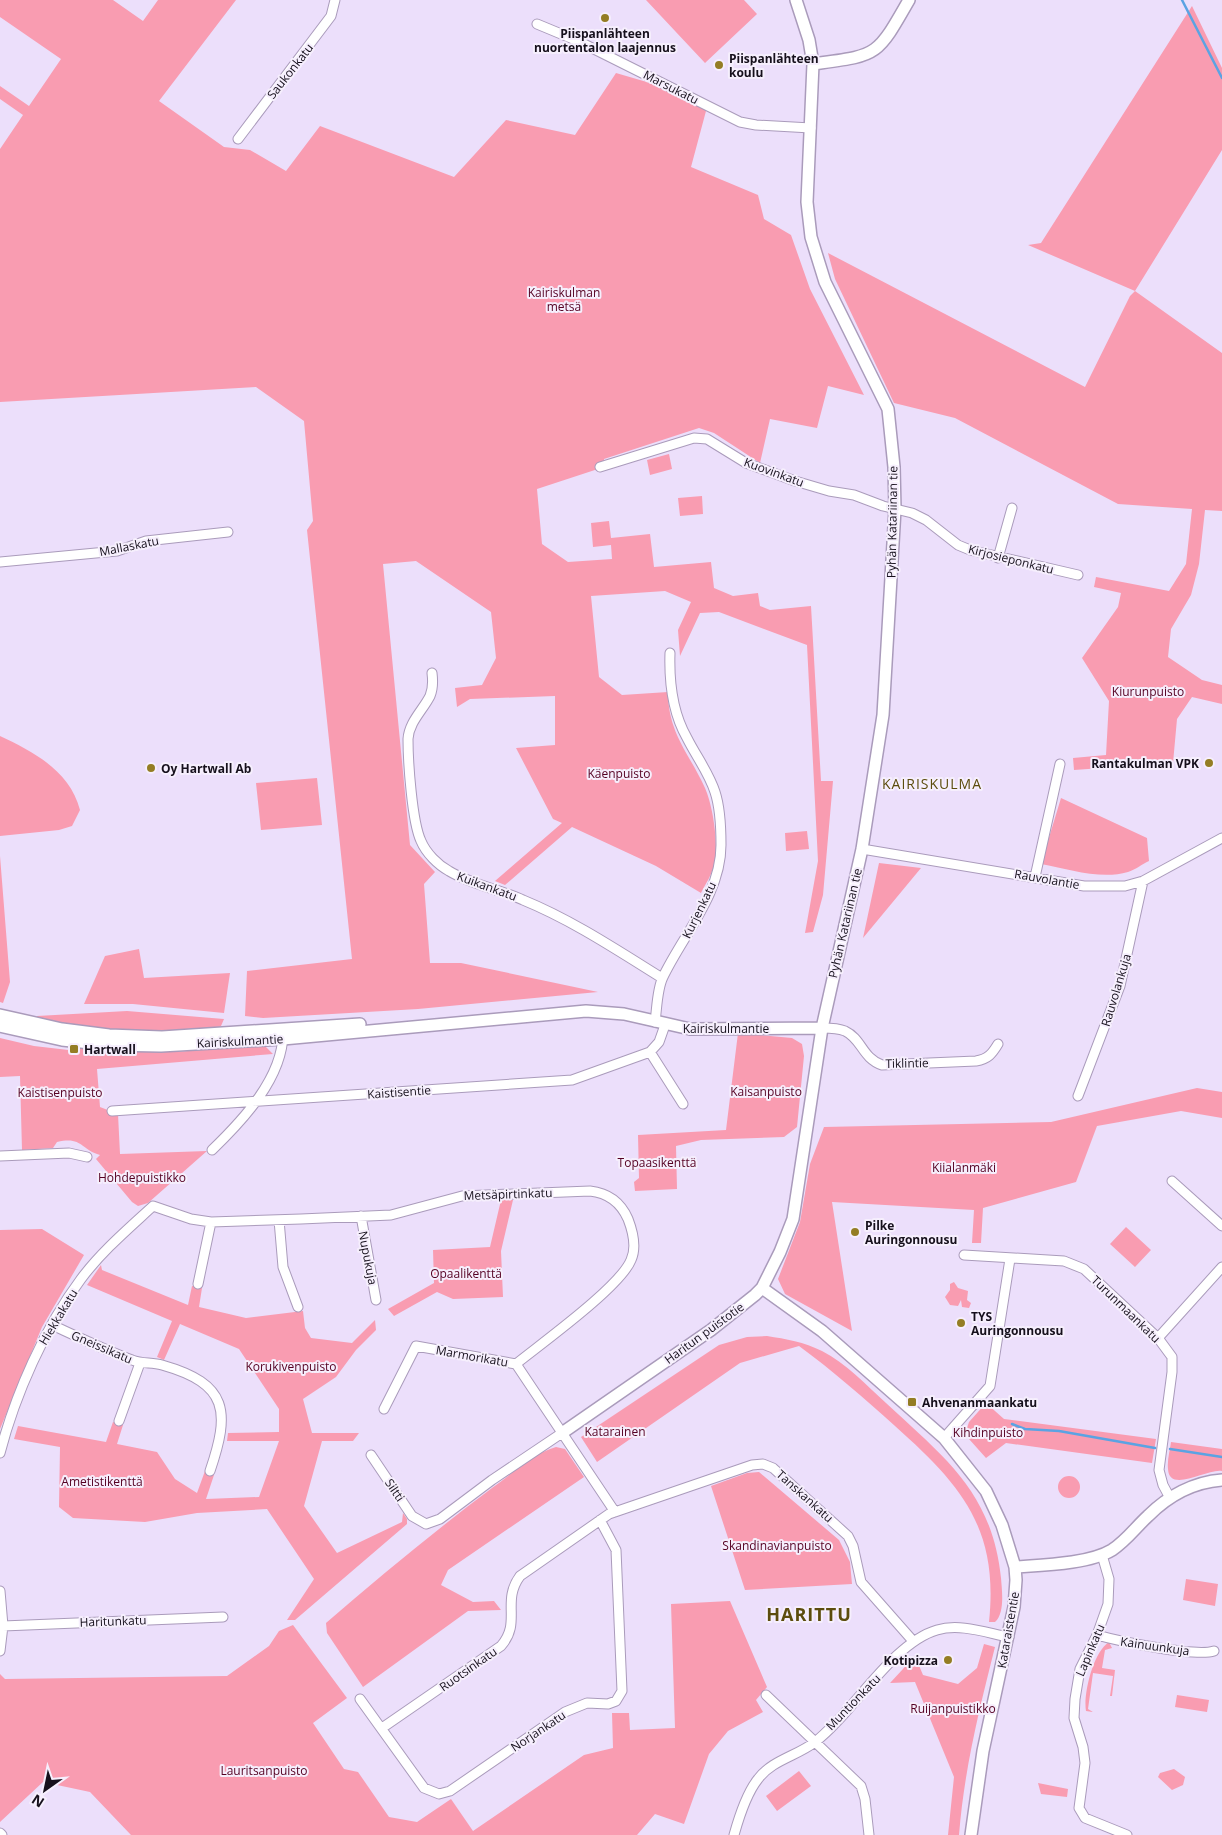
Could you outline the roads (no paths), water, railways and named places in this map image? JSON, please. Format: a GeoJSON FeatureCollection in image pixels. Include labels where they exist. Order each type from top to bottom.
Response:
{"type":"FeatureCollection","features":[{"type":"Feature","properties":{"kind":"street","name":"Saukonkatu"},"geometry":{"type":"LineString","coordinates":[[238,139],[331,16],[335,0]]}},
{"type":"Feature","properties":{"kind":"street","name":"Pyhän Katariinan tie"},"geometry":{"type":"LineString","coordinates":[[796,0],[809,40],[813,64],[807,202],[811,237],[825,282],[888,409],[894,467],[895,509],[883,714],[862,849],[822,1028]]}},
{"type":"Feature","properties":{"kind":"street"},"geometry":{"type":"LineString","coordinates":[[813,64],[863,57],[873,52],[883,44],[909,0]]}},
{"type":"Feature","properties":{"kind":"street","name":"Marsukatu"},"geometry":{"type":"LineString","coordinates":[[537,24],[578,41],[740,122],[756,125],[811,128]]}},
{"type":"Feature","properties":{"kind":"street","name":"Kuovinkatu"},"geometry":{"type":"LineString","coordinates":[[600,467],[694,438],[707,439],[746,463],[795,481],[829,491],[854,495],[895,509]]}},
{"type":"Feature","properties":{"kind":"street"},"geometry":{"type":"LineString","coordinates":[[998,558],[1012,508]]}},
{"type":"Feature","properties":{"kind":"street","name":"Kirjosieponkatu"},"geometry":{"type":"LineString","coordinates":[[895,509],[912,513],[926,520],[958,545],[998,558],[1078,575]]}},
{"type":"Feature","properties":{"kind":"street","name":"Mallaskatu"},"geometry":{"type":"LineString","coordinates":[[0,562],[117,551],[146,541],[228,532]]}},
{"type":"Feature","properties":{"kind":"street","name":"Kurjenkatu"},"geometry":{"type":"LineString","coordinates":[[660,1023],[662,978],[707,898],[718,870],[721,844],[716,794],[711,781],[685,736],[675,707],[670,684],[670,653]]}},
{"type":"Feature","properties":{"kind":"street","name":"Kuikankatu"},"geometry":{"type":"LineString","coordinates":[[432,673],[433,687],[430,696],[415,718],[408,738],[414,817],[421,842],[431,856],[440,866],[462,879],[523,899],[575,925],[662,978]]}},
{"type":"Feature","properties":{"kind":"street"},"geometry":{"type":"LineString","coordinates":[[1035,877],[1060,764]]}},
{"type":"Feature","properties":{"kind":"street","name":"Rauvolantie"},"geometry":{"type":"LineString","coordinates":[[862,849],[1084,886],[1106,887],[1143,881],[1222,838]]}},
{"type":"Feature","properties":{"kind":"street","name":"Rauvolankuja"},"geometry":{"type":"LineString","coordinates":[[1078,1096],[1120,986],[1143,881]]}},
{"type":"Feature","properties":{"kind":"street","name":"Kairiskulmantie"},"geometry":{"type":"LineString","coordinates":[[0,1026],[62,1040],[109,1045],[161,1046],[414,1019],[482,1019],[594,1011],[624,1014],[690,1029],[822,1028]]}},
{"type":"Feature","properties":{"kind":"street","name":"Kairiskulmantie"},"geometry":{"type":"LineString","coordinates":[[0,1015],[62,1029],[109,1034],[162,1037],[283,1034]]}},
{"type":"Feature","properties":{"kind":"street"},"geometry":{"type":"LineString","coordinates":[[660,1023],[659,1042],[650,1052],[684,1104]]}},
{"type":"Feature","properties":{"kind":"street","name":"Tiklintie"},"geometry":{"type":"LineString","coordinates":[[822,1028],[844,1031],[851,1035],[866,1056],[873,1062],[882,1065],[986,1059],[993,1054],[998,1044]]}},
{"type":"Feature","properties":{"kind":"street","name":"Haritun puistotie"},"geometry":{"type":"LineString","coordinates":[[421,1523],[431,1524],[440,1519],[492,1480],[711,1330],[762,1288],[780,1252],[793,1219],[822,1028]]}},
{"type":"Feature","properties":{"kind":"street"},"geometry":{"type":"LineString","coordinates":[[212,1150],[257,1102],[276,1062],[283,1034]]}},
{"type":"Feature","properties":{"kind":"street","name":"Kaistisentie"},"geometry":{"type":"LineString","coordinates":[[112,1111],[572,1080],[650,1052]]}},
{"type":"Feature","properties":{"kind":"street"},"geometry":{"type":"LineString","coordinates":[[0,1156],[69,1153],[87,1158]]}},
{"type":"Feature","properties":{"kind":"street"},"geometry":{"type":"LineString","coordinates":[[1172,1180],[1222,1226]]}},
{"type":"Feature","properties":{"kind":"street","name":"Metsäpirtinkatu"},"geometry":{"type":"LineString","coordinates":[[153,1206],[191,1219],[211,1222],[399,1214],[462,1196],[590,1191],[604,1194],[616,1202],[626,1214],[633,1234],[633,1254],[628,1266],[606,1290],[516,1364]]}},
{"type":"Feature","properties":{"kind":"street","name":"Hiekkakatu"},"geometry":{"type":"LineString","coordinates":[[0,1453],[30,1369],[66,1300],[90,1268],[153,1206]]}},
{"type":"Feature","properties":{"kind":"street","name":"Nupukuja"},"geometry":{"type":"LineString","coordinates":[[360,1216],[376,1300]]}},
{"type":"Feature","properties":{"kind":"street"},"geometry":{"type":"LineString","coordinates":[[278,1220],[283,1267],[298,1307]]}},
{"type":"Feature","properties":{"kind":"street"},"geometry":{"type":"LineString","coordinates":[[198,1284],[211,1222]]}},
{"type":"Feature","properties":{"kind":"street","name":"Turunmaankatu"},"geometry":{"type":"LineString","coordinates":[[964,1256],[1074,1263],[1084,1269],[1158,1338],[1169,1351],[1172,1364],[1159,1470],[1170,1498]]}},
{"type":"Feature","properties":{"kind":"street"},"geometry":{"type":"LineString","coordinates":[[944,1438],[990,1386],[1010,1259]]}},
{"type":"Feature","properties":{"kind":"street"},"geometry":{"type":"LineString","coordinates":[[1158,1338],[1222,1267]]}},
{"type":"Feature","properties":{"kind":"street","name":"Kataraistentie"},"geometry":{"type":"LineString","coordinates":[[762,1288],[822,1330],[944,1438],[986,1491],[1002,1525],[1015,1567],[1014,1608],[982,1751],[971,1835]]}},
{"type":"Feature","properties":{"kind":"street","name":"Gneissikatu"},"geometry":{"type":"LineString","coordinates":[[52,1325],[140,1363],[162,1365],[199,1380],[216,1396],[222,1412],[223,1428],[210,1471]]}},
{"type":"Feature","properties":{"kind":"street","name":"Marmorikatu"},"geometry":{"type":"LineString","coordinates":[[384,1408],[416,1346],[516,1364],[562,1433]]}},
{"type":"Feature","properties":{"kind":"street"},"geometry":{"type":"LineString","coordinates":[[119,1421],[140,1363]]}},
{"type":"Feature","properties":{"kind":"street"},"geometry":{"type":"LineString","coordinates":[[562,1433],[612,1513]]}},
{"type":"Feature","properties":{"kind":"street","name":"Siltti"},"geometry":{"type":"LineString","coordinates":[[371,1455],[412,1516],[421,1523]]}},
{"type":"Feature","properties":{"kind":"street","name":"Tanskankatu"},"geometry":{"type":"LineString","coordinates":[[612,1513],[752,1465],[763,1464],[773,1468],[848,1536],[853,1546],[861,1582],[913,1640]]}},
{"type":"Feature","properties":{"kind":"street"},"geometry":{"type":"LineString","coordinates":[[1015,1567],[1102,1555],[1123,1541],[1148,1515],[1170,1498],[1197,1485],[1222,1480]]}},
{"type":"Feature","properties":{"kind":"street","name":"Ruotsinkatu"},"geometry":{"type":"LineString","coordinates":[[382,1728],[502,1646],[509,1638],[512,1624],[510,1595],[513,1586],[520,1576],[612,1513]]}},
{"type":"Feature","properties":{"kind":"street","name":"Norjankatu"},"geometry":{"type":"LineString","coordinates":[[360,1699],[424,1788],[439,1794],[450,1792],[564,1712],[587,1703],[608,1704],[616,1701],[622,1691],[616,1550],[600,1520]]}},
{"type":"Feature","properties":{"kind":"street","name":"Lapinkatu"},"geometry":{"type":"LineString","coordinates":[[1102,1555],[1109,1579],[1108,1604],[1097,1635],[1080,1669],[1075,1699],[1074,1718],[1084,1747],[1085,1763],[1079,1808],[1085,1818],[1126,1835]]}},
{"type":"Feature","properties":{"kind":"street"},"geometry":{"type":"LineString","coordinates":[[0,1592],[3,1626],[0,1651]]}},
{"type":"Feature","properties":{"kind":"street","name":"Haritunkatu"},"geometry":{"type":"LineString","coordinates":[[3,1626],[223,1617]]}},
{"type":"Feature","properties":{"kind":"street","name":"Muntionkatu"},"geometry":{"type":"LineString","coordinates":[[734,1835],[751,1789],[758,1778],[769,1767],[815,1742],[913,1640],[938,1630],[955,1628],[1009,1637]]}},
{"type":"Feature","properties":{"kind":"street","name":"Kainuunkuja"},"geometry":{"type":"LineString","coordinates":[[1097,1635],[1116,1641],[1198,1652],[1214,1651]]}},
{"type":"Feature","properties":{"kind":"street"},"geometry":{"type":"LineString","coordinates":[[766,1695],[861,1786],[865,1800],[869,1835]]}},
{"type":"Feature","properties":{"kind":"waterway"},"geometry":{"type":"LineString","coordinates":[[1182,0],[1222,78]]}},
{"type":"Feature","properties":{"kind":"waterway"},"geometry":{"type":"LineString","coordinates":[[1012,1424],[1025,1429],[1059,1431],[1155,1448]]}},
{"type":"Feature","properties":{"kind":"waterway"},"geometry":{"type":"LineString","coordinates":[[1170,1449],[1222,1457]]}},
{"type":"Feature","properties":{"kind":"place","name":"Piispanlähteen nuortentalon laajennus"},"geometry":{"type":"Point","coordinates":[605,18]}},
{"type":"Feature","properties":{"kind":"place","name":"Piispanlähteen koulu"},"geometry":{"type":"Point","coordinates":[719,65]}},
{"type":"Feature","properties":{"kind":"place","name":"Rantakulman VPK"},"geometry":{"type":"Point","coordinates":[1209,763]}},
{"type":"Feature","properties":{"kind":"place","name":"Oy Hartwall Ab"},"geometry":{"type":"Point","coordinates":[151,768]}},
{"type":"Feature","properties":{"kind":"place","name":"Hartwall"},"geometry":{"type":"Point","coordinates":[74,1049]}},
{"type":"Feature","properties":{"kind":"place","name":"Pilke Auringonnousu"},"geometry":{"type":"Point","coordinates":[855,1232]}},
{"type":"Feature","properties":{"kind":"place","name":"TYS Auringonnousu"},"geometry":{"type":"Point","coordinates":[961,1323]}},
{"type":"Feature","properties":{"kind":"place","name":"Ahvenanmaankatu"},"geometry":{"type":"Point","coordinates":[912,1402]}},
{"type":"Feature","properties":{"kind":"place","name":"Kotipizza"},"geometry":{"type":"Point","coordinates":[948,1660]}},
{"type":"Feature","properties":{"kind":"district","name":"KAIRISKULMA"},"geometry":{"type":"Point","coordinates":[932,783]}},
{"type":"Feature","properties":{"kind":"district","name":"HARITTU"},"geometry":{"type":"Point","coordinates":[809,1614]}},
{"type":"Feature","properties":{"kind":"park label","name":"Kairiskulman metsä"},"geometry":{"type":"Point","coordinates":[564,299]}},
{"type":"Feature","properties":{"kind":"park label","name":"Kiurunpuisto"},"geometry":{"type":"Point","coordinates":[1148,691]}},
{"type":"Feature","properties":{"kind":"park label","name":"Käenpuisto"},"geometry":{"type":"Point","coordinates":[619,773]}},
{"type":"Feature","properties":{"kind":"park label","name":"Kaisanpuisto"},"geometry":{"type":"Point","coordinates":[766,1091]}},
{"type":"Feature","properties":{"kind":"park label","name":"Kaistisenpuisto"},"geometry":{"type":"Point","coordinates":[60,1092]}},
{"type":"Feature","properties":{"kind":"park label","name":"Topaasikenttä"},"geometry":{"type":"Point","coordinates":[657,1162]}},
{"type":"Feature","properties":{"kind":"park label","name":"Kiialanmäki"},"geometry":{"type":"Point","coordinates":[964,1167]}},
{"type":"Feature","properties":{"kind":"park label","name":"Hohdepuistikko"},"geometry":{"type":"Point","coordinates":[142,1177]}},
{"type":"Feature","properties":{"kind":"park label","name":"Opaalikenttä"},"geometry":{"type":"Point","coordinates":[466,1273]}},
{"type":"Feature","properties":{"kind":"park label","name":"Korukivenpuisto"},"geometry":{"type":"Point","coordinates":[291,1366]}},
{"type":"Feature","properties":{"kind":"park label","name":"Katarainen"},"geometry":{"type":"Point","coordinates":[615,1431]}},
{"type":"Feature","properties":{"kind":"park label","name":"Kihdinpuisto"},"geometry":{"type":"Point","coordinates":[988,1432]}},
{"type":"Feature","properties":{"kind":"park label","name":"Ametistikenttä"},"geometry":{"type":"Point","coordinates":[102,1481]}},
{"type":"Feature","properties":{"kind":"park label","name":"Skandinavianpuisto"},"geometry":{"type":"Point","coordinates":[777,1545]}},
{"type":"Feature","properties":{"kind":"park label","name":"Ruijanpuistikko"},"geometry":{"type":"Point","coordinates":[953,1708]}},
{"type":"Feature","properties":{"kind":"park label","name":"Lauritsanpuisto"},"geometry":{"type":"Point","coordinates":[264,1770]}}]}
